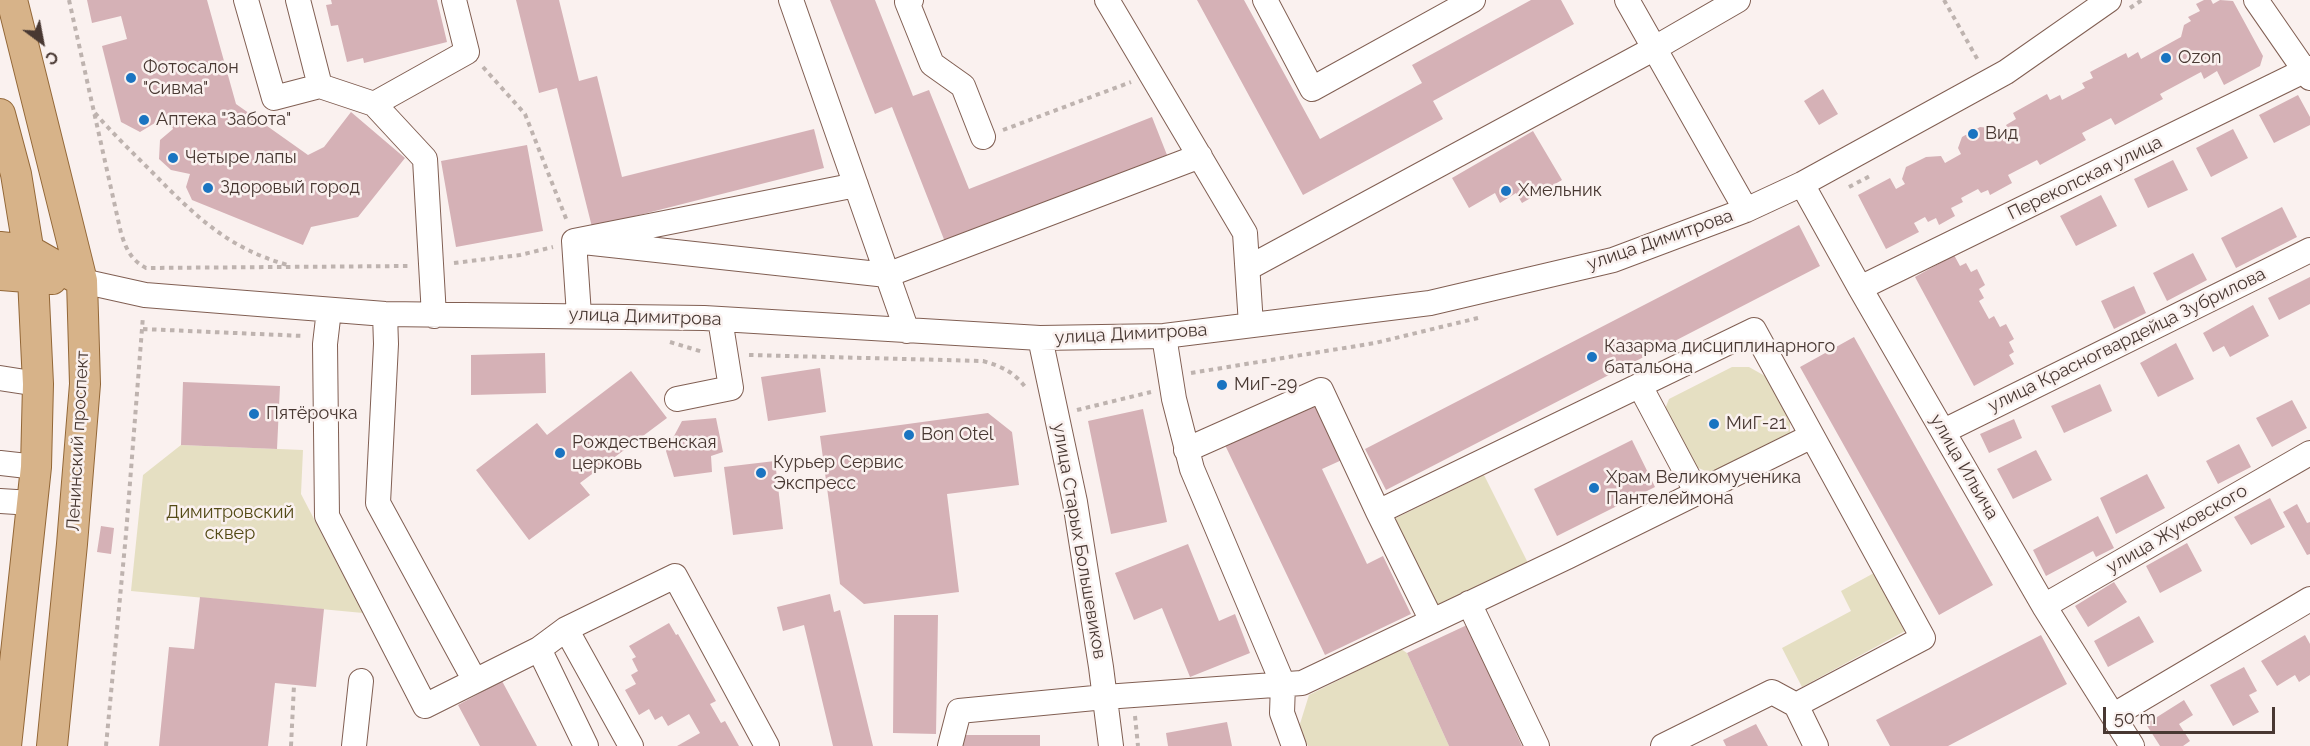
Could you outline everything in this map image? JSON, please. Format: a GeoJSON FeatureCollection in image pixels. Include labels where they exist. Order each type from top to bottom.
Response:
{"type":"FeatureCollection","features":[{"type":"Feature","properties":{"kind":"main road","name":"Ленинский проспект"},"geometry":{"type":"LineString","coordinates":[[12,0],[82,281],[85,384],[52,746]]}},
{"type":"Feature","properties":{"kind":"main road"},"geometry":{"type":"LineString","coordinates":[[0,114],[8,184],[38,384],[36,467],[6,746]]}},
{"type":"Feature","properties":{"kind":"main road","name":"улица Димитрова"},"geometry":{"type":"LineString","coordinates":[[0,275],[20,259],[82,281]]}},
{"type":"Feature","properties":{"kind":"street"},"geometry":{"type":"LineString","coordinates":[[246,0],[274,98],[320,86],[374,104],[425,159],[434,316]]}},
{"type":"Feature","properties":{"kind":"street"},"geometry":{"type":"LineString","coordinates":[[298,0],[320,86]]}},
{"type":"Feature","properties":{"kind":"street"},"geometry":{"type":"LineString","coordinates":[[374,104],[467,52],[454,0]]}},
{"type":"Feature","properties":{"kind":"street"},"geometry":{"type":"LineString","coordinates":[[791,0],[907,331]]}},
{"type":"Feature","properties":{"kind":"street"},"geometry":{"type":"LineString","coordinates":[[911,0],[907,2],[932,64],[963,86],[982,137]]}},
{"type":"Feature","properties":{"kind":"street"},"geometry":{"type":"LineString","coordinates":[[1107,0],[1245,233],[1251,325]]}},
{"type":"Feature","properties":{"kind":"street"},"geometry":{"type":"LineString","coordinates":[[1265,0],[1312,89],[1473,0]]}},
{"type":"Feature","properties":{"kind":"street"},"geometry":{"type":"LineString","coordinates":[[1627,0],[1746,210]]}},
{"type":"Feature","properties":{"kind":"street"},"geometry":{"type":"LineString","coordinates":[[1248,268],[1655,48],[1738,0]]}},
{"type":"Feature","properties":{"kind":"street","name":"улица Димитрова"},"geometry":{"type":"LineString","coordinates":[[82,281],[145,295],[385,314],[579,315],[720,319],[1040,338],[1164,336],[1430,303],[1613,260],[1746,210],[1802,184],[2006,72],[2109,0]]}},
{"type":"Feature","properties":{"kind":"street"},"geometry":{"type":"LineString","coordinates":[[2256,0],[2308,72]]}},
{"type":"Feature","properties":{"kind":"street","name":"Перекопская улица"},"geometry":{"type":"LineString","coordinates":[[1860,288],[2308,72]]}},
{"type":"Feature","properties":{"kind":"street"},"geometry":{"type":"LineString","coordinates":[[574,241],[887,274],[1200,156]]}},
{"type":"Feature","properties":{"kind":"street","name":"улица Ильича"},"geometry":{"type":"LineString","coordinates":[[1802,184],[2044,606],[2132,746]]}},
{"type":"Feature","properties":{"kind":"street"},"geometry":{"type":"LineString","coordinates":[[574,241],[856,185]]}},
{"type":"Feature","properties":{"kind":"street"},"geometry":{"type":"LineString","coordinates":[[574,241],[579,315]]}},
{"type":"Feature","properties":{"kind":"street","name":"улица Красногвардейца Зубрилова"},"geometry":{"type":"LineString","coordinates":[[1944,431],[2310,250]]}},
{"type":"Feature","properties":{"kind":"street"},"geometry":{"type":"LineString","coordinates":[[329,310],[328,336],[325,344],[327,516],[425,706],[539,649],[566,629],[675,576],[767,746]]}},
{"type":"Feature","properties":{"kind":"street"},"geometry":{"type":"LineString","coordinates":[[385,314],[386,344],[378,503],[476,681]]}},
{"type":"Feature","properties":{"kind":"street"},"geometry":{"type":"LineString","coordinates":[[677,399],[731,388],[720,319]]}},
{"type":"Feature","properties":{"kind":"street"},"geometry":{"type":"LineString","coordinates":[[1378,512],[1754,330],[1923,638],[1796,705]]}},
{"type":"Feature","properties":{"kind":"street"},"geometry":{"type":"LineString","coordinates":[[1164,336],[1174,399],[1192,469],[1283,684],[1282,713],[1294,746]]}},
{"type":"Feature","properties":{"kind":"street","name":"улица Старых Большевиков"},"geometry":{"type":"LineString","coordinates":[[1040,338],[1075,502],[1111,746]]}},
{"type":"Feature","properties":{"kind":"street"},"geometry":{"type":"LineString","coordinates":[[0,378],[38,384]]}},
{"type":"Feature","properties":{"kind":"street"},"geometry":{"type":"LineString","coordinates":[[1640,386],[1697,493]]}},
{"type":"Feature","properties":{"kind":"street"},"geometry":{"type":"LineString","coordinates":[[1186,450],[1321,390],[1432,621]]}},
{"type":"Feature","properties":{"kind":"street"},"geometry":{"type":"LineString","coordinates":[[950,746],[958,711],[1104,697],[1302,683],[1812,436]]}},
{"type":"Feature","properties":{"kind":"street","name":"улица Жуковского"},"geometry":{"type":"LineString","coordinates":[[2044,606],[2310,453]]}},
{"type":"Feature","properties":{"kind":"street"},"geometry":{"type":"LineString","coordinates":[[0,463],[36,467]]}},
{"type":"Feature","properties":{"kind":"street"},"geometry":{"type":"LineString","coordinates":[[0,501],[32,503]]}},
{"type":"Feature","properties":{"kind":"street"},"geometry":{"type":"LineString","coordinates":[[2114,715],[2310,599]]}},
{"type":"Feature","properties":{"kind":"street"},"geometry":{"type":"LineString","coordinates":[[1469,603],[1537,746]]}},
{"type":"Feature","properties":{"kind":"street"},"geometry":{"type":"LineString","coordinates":[[566,629],[632,746]]}},
{"type":"Feature","properties":{"kind":"street"},"geometry":{"type":"LineString","coordinates":[[539,649],[586,746]]}},
{"type":"Feature","properties":{"kind":"street"},"geometry":{"type":"LineString","coordinates":[[354,746],[361,681]]}},
{"type":"Feature","properties":{"kind":"street"},"geometry":{"type":"LineString","coordinates":[[1663,746],[1772,692],[1796,705],[1816,746]]}},
{"type":"Feature","properties":{"kind":"path"},"geometry":{"type":"LineString","coordinates":[[69,0],[124,245],[132,259],[146,268],[432,266],[520,255],[574,241],[552,178],[525,114],[493,77],[467,52]]}},
{"type":"Feature","properties":{"kind":"path"},"geometry":{"type":"LineString","coordinates":[[1944,0],[1989,81]]}},
{"type":"Feature","properties":{"kind":"path"},"geometry":{"type":"LineString","coordinates":[[982,137],[1151,75]]}},
{"type":"Feature","properties":{"kind":"path"},"geometry":{"type":"LineString","coordinates":[[94,113],[170,191],[218,234],[263,258],[293,267]]}},
{"type":"Feature","properties":{"kind":"path"},"geometry":{"type":"LineString","coordinates":[[106,746],[144,310]]}},
{"type":"Feature","properties":{"kind":"path"},"geometry":{"type":"LineString","coordinates":[[142,329],[328,336]]}},
{"type":"Feature","properties":{"kind":"path"},"geometry":{"type":"LineString","coordinates":[[668,341],[700,352],[727,355],[983,362],[1016,374],[1031,397]]}},
{"type":"Feature","properties":{"kind":"path"},"geometry":{"type":"LineString","coordinates":[[291,746],[294,685]]}},
{"type":"Feature","properties":{"kind":"green space"},"geometry":{"type":"Polygon","coordinates":[[[1732,367],[1749,367],[1765,376],[1790,420],[1790,436],[1713,474],[1696,467],[1665,409],[1669,399],[1732,367]]]}},
{"type":"Feature","properties":{"kind":"green space","name":"Димитровский сквер"},"geometry":{"type":"Polygon","coordinates":[[[181,445],[303,450],[301,494],[363,613],[131,591],[143,475],[181,445]]]}},
{"type":"Feature","properties":{"kind":"green space"},"geometry":{"type":"Polygon","coordinates":[[[1484,475],[1530,567],[1440,612],[1394,519],[1484,475]]]}},
{"type":"Feature","properties":{"kind":"green space"},"geometry":{"type":"Polygon","coordinates":[[[1874,573],[1905,631],[1802,687],[1782,648],[1851,611],[1841,591],[1874,573]]]}},
{"type":"Feature","properties":{"kind":"green space"},"geometry":{"type":"Polygon","coordinates":[[[1401,649],[1407,653],[1449,746],[1308,746],[1299,727],[1309,695],[1401,649]]]}},
{"type":"Feature","properties":{"kind":"building"},"geometry":{"type":"Polygon","coordinates":[[[87,0],[207,0],[236,104],[308,155],[324,147],[351,112],[405,158],[358,217],[311,227],[303,245],[192,200],[186,187],[190,174],[171,170],[159,159],[160,140],[173,129],[168,115],[140,132],[121,122],[102,46],[127,39],[121,16],[92,23],[87,0]]]}},
{"type":"Feature","properties":{"kind":"building"},"geometry":{"type":"Polygon","coordinates":[[[331,0],[437,0],[447,42],[364,63],[363,58],[347,62],[338,25],[331,26],[326,5],[332,4],[331,0]]]}},
{"type":"Feature","properties":{"kind":"building"},"geometry":{"type":"Polygon","coordinates":[[[516,0],[559,0],[579,81],[597,76],[622,177],[814,129],[824,168],[592,227],[557,88],[539,93],[516,0]]]}},
{"type":"Feature","properties":{"kind":"building"},"geometry":{"type":"Polygon","coordinates":[[[830,0],[875,0],[913,96],[929,90],[969,189],[1152,117],[1167,155],[945,242],[892,107],[875,114],[830,0]]]}},
{"type":"Feature","properties":{"kind":"building"},"geometry":{"type":"Polygon","coordinates":[[[1197,0],[1244,0],[1320,139],[1422,83],[1412,65],[1531,0],[1561,0],[1574,24],[1433,101],[1443,119],[1303,195],[1197,0]]]}},
{"type":"Feature","properties":{"kind":"building"},"geometry":{"type":"Polygon","coordinates":[[[2204,0],[2211,0],[2213,4],[2220,0],[2233,1],[2263,56],[2260,66],[2224,85],[2217,71],[2204,79],[2201,72],[2160,94],[2163,99],[2115,125],[2111,118],[2082,133],[2086,140],[2040,165],[2037,160],[2008,175],[2012,183],[1990,195],[1988,190],[1981,193],[1978,189],[1961,198],[1963,202],[1951,208],[1955,216],[1939,225],[1936,218],[1928,222],[1925,217],[1914,223],[1919,232],[1886,249],[1858,195],[1890,178],[1896,189],[1905,184],[1902,179],[1906,167],[1926,157],[1941,156],[1945,163],[1961,154],[1958,148],[1962,137],[1980,127],[1990,128],[1995,136],[2008,129],[2006,125],[2016,119],[2013,113],[2047,94],[2050,100],[2060,95],[2062,100],[2085,88],[2082,83],[2093,78],[2090,72],[2126,53],[2128,58],[2138,52],[2141,59],[2181,37],[2184,25],[2191,21],[2188,17],[2200,11],[2196,4],[2204,0]]]}},
{"type":"Feature","properties":{"kind":"building"},"geometry":{"type":"Polygon","coordinates":[[[1823,89],[1838,114],[1819,125],[1804,101],[1823,89]]]}},
{"type":"Feature","properties":{"kind":"building"},"geometry":{"type":"Polygon","coordinates":[[[2298,95],[2310,117],[2310,125],[2274,143],[2259,115],[2298,95]]]}},
{"type":"Feature","properties":{"kind":"building"},"geometry":{"type":"Polygon","coordinates":[[[2233,129],[2248,158],[2211,177],[2196,148],[2233,129]]]}},
{"type":"Feature","properties":{"kind":"building"},"geometry":{"type":"Polygon","coordinates":[[[1533,131],[1562,180],[1522,203],[1516,193],[1500,203],[1495,193],[1469,208],[1452,178],[1533,131]]]}},
{"type":"Feature","properties":{"kind":"building"},"geometry":{"type":"Polygon","coordinates":[[[527,145],[543,231],[456,247],[441,161],[527,145]]]}},
{"type":"Feature","properties":{"kind":"building"},"geometry":{"type":"Polygon","coordinates":[[[2173,160],[2188,190],[2148,208],[2134,179],[2173,160]]]}},
{"type":"Feature","properties":{"kind":"building"},"geometry":{"type":"Polygon","coordinates":[[[2101,195],[2117,226],[2076,246],[2060,216],[2101,195]]]}},
{"type":"Feature","properties":{"kind":"building"},"geometry":{"type":"Polygon","coordinates":[[[2282,207],[2297,237],[2236,268],[2221,238],[2282,207]]]}},
{"type":"Feature","properties":{"kind":"building","name":"Казарма дисциплинарного батальона"},"geometry":{"type":"Polygon","coordinates":[[[1799,225],[1820,266],[1386,490],[1365,449],[1799,225]]]}},
{"type":"Feature","properties":{"kind":"building"},"geometry":{"type":"Polygon","coordinates":[[[2193,253],[2207,280],[2167,301],[2153,273],[2193,253]]]}},
{"type":"Feature","properties":{"kind":"building"},"geometry":{"type":"Polygon","coordinates":[[[1954,255],[1960,266],[1966,263],[1971,272],[1977,269],[1985,285],[1979,289],[1984,298],[1979,301],[1989,319],[1994,316],[2000,327],[2006,324],[2014,339],[2009,342],[2014,352],[2009,355],[2014,364],[1974,386],[1915,277],[1954,255]]]}},
{"type":"Feature","properties":{"kind":"building"},"geometry":{"type":"Polygon","coordinates":[[[2310,277],[2310,304],[2279,320],[2268,298],[2310,277]]]}},
{"type":"Feature","properties":{"kind":"building"},"geometry":{"type":"Polygon","coordinates":[[[2134,286],[2146,313],[2114,329],[2101,301],[2134,286]]]}},
{"type":"Feature","properties":{"kind":"building"},"geometry":{"type":"Polygon","coordinates":[[[2253,305],[2269,336],[2230,357],[2224,346],[2213,352],[2203,333],[2253,305]]]}},
{"type":"Feature","properties":{"kind":"building"},"geometry":{"type":"Polygon","coordinates":[[[1854,337],[1993,585],[1939,615],[1800,367],[1854,337]]]}},
{"type":"Feature","properties":{"kind":"building"},"geometry":{"type":"Polygon","coordinates":[[[2176,343],[2194,379],[2158,397],[2140,363],[2176,343]]]}},
{"type":"Feature","properties":{"kind":"building"},"geometry":{"type":"Polygon","coordinates":[[[545,353],[546,393],[471,395],[471,355],[545,353]]]}},
{"type":"Feature","properties":{"kind":"building"},"geometry":{"type":"Polygon","coordinates":[[[820,368],[826,412],[768,421],[761,377],[820,368]]]}},
{"type":"Feature","properties":{"kind":"building","name":"Рождественская церковь"},"geometry":{"type":"Polygon","coordinates":[[[631,371],[667,418],[580,483],[590,495],[529,540],[476,470],[537,423],[547,435],[631,371]]]}},
{"type":"Feature","properties":{"kind":"building"},"geometry":{"type":"Polygon","coordinates":[[[183,382],[280,386],[277,449],[181,445],[183,382]]]}},
{"type":"Feature","properties":{"kind":"building"},"geometry":{"type":"Polygon","coordinates":[[[2100,384],[2112,411],[2064,433],[2051,406],[2100,384]]]}},
{"type":"Feature","properties":{"kind":"building"},"geometry":{"type":"Polygon","coordinates":[[[2292,400],[2307,428],[2272,447],[2256,418],[2292,400]]]}},
{"type":"Feature","properties":{"kind":"building"},"geometry":{"type":"Polygon","coordinates":[[[1316,401],[1344,459],[1322,469],[1367,564],[1383,556],[1411,614],[1325,655],[1225,445],[1316,401]]]}},
{"type":"Feature","properties":{"kind":"building"},"geometry":{"type":"Polygon","coordinates":[[[1143,409],[1167,522],[1111,534],[1088,421],[1143,409]]]}},
{"type":"Feature","properties":{"kind":"building"},"geometry":{"type":"Polygon","coordinates":[[[988,413],[1012,432],[1019,485],[947,494],[959,592],[864,604],[840,584],[820,436],[988,413]]]}},
{"type":"Feature","properties":{"kind":"building"},"geometry":{"type":"Polygon","coordinates":[[[716,418],[723,452],[711,456],[712,472],[674,477],[666,451],[682,421],[716,418]]]}},
{"type":"Feature","properties":{"kind":"building"},"geometry":{"type":"Polygon","coordinates":[[[2014,419],[2022,438],[1989,453],[1980,434],[2014,419]]]}},
{"type":"Feature","properties":{"kind":"building","name":"Храм Великомученика Пантелеймона"},"geometry":{"type":"Polygon","coordinates":[[[1632,440],[1655,487],[1557,536],[1534,489],[1632,440]]]}},
{"type":"Feature","properties":{"kind":"building"},"geometry":{"type":"Polygon","coordinates":[[[2239,444],[2251,467],[2218,484],[2206,461],[2239,444]]]}},
{"type":"Feature","properties":{"kind":"building"},"geometry":{"type":"Polygon","coordinates":[[[2036,450],[2052,480],[2013,499],[1997,469],[2036,450]]]}},
{"type":"Feature","properties":{"kind":"building"},"geometry":{"type":"Polygon","coordinates":[[[775,461],[783,529],[733,535],[724,467],[775,461]]]}},
{"type":"Feature","properties":{"kind":"building"},"geometry":{"type":"Polygon","coordinates":[[[2147,474],[2165,508],[2116,534],[2100,498],[2147,474]]]}},
{"type":"Feature","properties":{"kind":"building"},"geometry":{"type":"Polygon","coordinates":[[[2270,498],[2285,527],[2251,545],[2234,517],[2270,498]]]}},
{"type":"Feature","properties":{"kind":"building"},"geometry":{"type":"Polygon","coordinates":[[[2297,504],[2307,523],[2310,522],[2310,554],[2307,555],[2283,512],[2297,504]]]}},
{"type":"Feature","properties":{"kind":"building"},"geometry":{"type":"Polygon","coordinates":[[[2098,516],[2114,548],[2096,557],[2093,551],[2046,576],[2033,550],[2098,516]]]}},
{"type":"Feature","properties":{"kind":"building"},"geometry":{"type":"Polygon","coordinates":[[[101,526],[114,528],[111,554],[97,552],[101,526]]]}},
{"type":"Feature","properties":{"kind":"building"},"geometry":{"type":"Polygon","coordinates":[[[2187,543],[2202,571],[2160,593],[2146,566],[2187,543]]]}},
{"type":"Feature","properties":{"kind":"building"},"geometry":{"type":"Polygon","coordinates":[[[1188,544],[1219,621],[1235,614],[1250,653],[1190,677],[1162,608],[1134,620],[1115,573],[1188,544]]]}},
{"type":"Feature","properties":{"kind":"building"},"geometry":{"type":"Polygon","coordinates":[[[2114,582],[2127,602],[2088,627],[2075,606],[2114,582]]]}},
{"type":"Feature","properties":{"kind":"building"},"geometry":{"type":"Polygon","coordinates":[[[830,594],[834,612],[840,610],[873,746],[833,746],[804,625],[783,631],[777,607],[830,594]]]}},
{"type":"Feature","properties":{"kind":"building"},"geometry":{"type":"Polygon","coordinates":[[[200,597],[324,609],[316,687],[275,683],[268,746],[159,746],[169,647],[194,649],[200,597]]]}},
{"type":"Feature","properties":{"kind":"building"},"geometry":{"type":"Polygon","coordinates":[[[894,615],[938,615],[936,734],[893,733],[894,615]]]}},
{"type":"Feature","properties":{"kind":"building"},"geometry":{"type":"Polygon","coordinates":[[[2139,616],[2154,642],[2108,667],[2094,641],[2139,616]]]}},
{"type":"Feature","properties":{"kind":"building"},"geometry":{"type":"Polygon","coordinates":[[[669,623],[676,635],[678,634],[716,701],[710,704],[721,723],[725,721],[739,746],[677,746],[700,733],[689,714],[668,726],[662,716],[655,720],[649,709],[639,715],[625,690],[636,684],[631,675],[638,671],[632,659],[636,657],[629,646],[669,623]]]}},
{"type":"Feature","properties":{"kind":"building"},"geometry":{"type":"Polygon","coordinates":[[[1467,625],[1522,746],[1449,746],[1407,653],[1467,625]]]}},
{"type":"Feature","properties":{"kind":"building"},"geometry":{"type":"Polygon","coordinates":[[[2041,635],[2067,684],[1948,746],[1890,746],[1876,720],[2041,635]]]}},
{"type":"Feature","properties":{"kind":"building"},"geometry":{"type":"Polygon","coordinates":[[[2305,635],[2310,644],[2310,675],[2299,682],[2295,675],[2277,686],[2261,661],[2305,635]]]}},
{"type":"Feature","properties":{"kind":"building"},"geometry":{"type":"Polygon","coordinates":[[[2244,667],[2257,691],[2249,695],[2259,712],[2233,726],[2210,685],[2244,667]]]}},
{"type":"Feature","properties":{"kind":"building"},"geometry":{"type":"Polygon","coordinates":[[[502,681],[537,746],[480,746],[458,705],[502,681]]]}},
{"type":"Feature","properties":{"kind":"building"},"geometry":{"type":"Polygon","coordinates":[[[2184,700],[2193,715],[2179,724],[2190,741],[2183,746],[2160,746],[2146,724],[2184,700]]]}},
{"type":"Feature","properties":{"kind":"building"},"geometry":{"type":"Polygon","coordinates":[[[1227,722],[1232,746],[1168,746],[1166,733],[1227,722]]]}},
{"type":"Feature","properties":{"kind":"building"},"geometry":{"type":"Polygon","coordinates":[[[1756,724],[1768,746],[1726,746],[1723,740],[1756,724]]]}},
{"type":"Feature","properties":{"kind":"building"},"geometry":{"type":"Polygon","coordinates":[[[958,735],[1040,735],[1040,746],[958,746],[958,735]]]}},
{"type":"Feature","properties":{"kind":"place","name":"Ozon"},"geometry":{"type":"Point","coordinates":[2166,58]}},
{"type":"Feature","properties":{"kind":"place","name":"Фотосалон \"Сивма\""},"geometry":{"type":"Point","coordinates":[131,78]}},
{"type":"Feature","properties":{"kind":"place","name":"Аптека \"Забота\""},"geometry":{"type":"Point","coordinates":[144,120]}},
{"type":"Feature","properties":{"kind":"place","name":"Вид"},"geometry":{"type":"Point","coordinates":[1973,134]}},
{"type":"Feature","properties":{"kind":"place","name":"Четыре лапы"},"geometry":{"type":"Point","coordinates":[173,158]}},
{"type":"Feature","properties":{"kind":"place","name":"Здоровый город"},"geometry":{"type":"Point","coordinates":[208,188]}},
{"type":"Feature","properties":{"kind":"place","name":"Хмельник"},"geometry":{"type":"Point","coordinates":[1506,191]}},
{"type":"Feature","properties":{"kind":"place","name":"Казарма дисциплинарного батальона"},"geometry":{"type":"Point","coordinates":[1592,357]}},
{"type":"Feature","properties":{"kind":"place","name":"МиГ-29"},"geometry":{"type":"Point","coordinates":[1222,385]}},
{"type":"Feature","properties":{"kind":"place","name":"Пятёрочка"},"geometry":{"type":"Point","coordinates":[254,414]}},
{"type":"Feature","properties":{"kind":"place","name":"МиГ-21"},"geometry":{"type":"Point","coordinates":[1714,424]}},
{"type":"Feature","properties":{"kind":"place","name":"Bon Otel"},"geometry":{"type":"Point","coordinates":[909,435]}},
{"type":"Feature","properties":{"kind":"place","name":"Рождественская церковь"},"geometry":{"type":"Point","coordinates":[560,453]}},
{"type":"Feature","properties":{"kind":"place","name":"Курьер Сервис Экспресс"},"geometry":{"type":"Point","coordinates":[761,473]}},
{"type":"Feature","properties":{"kind":"place","name":"Храм Великомученика Пантелеймона"},"geometry":{"type":"Point","coordinates":[1594,488]}}]}
